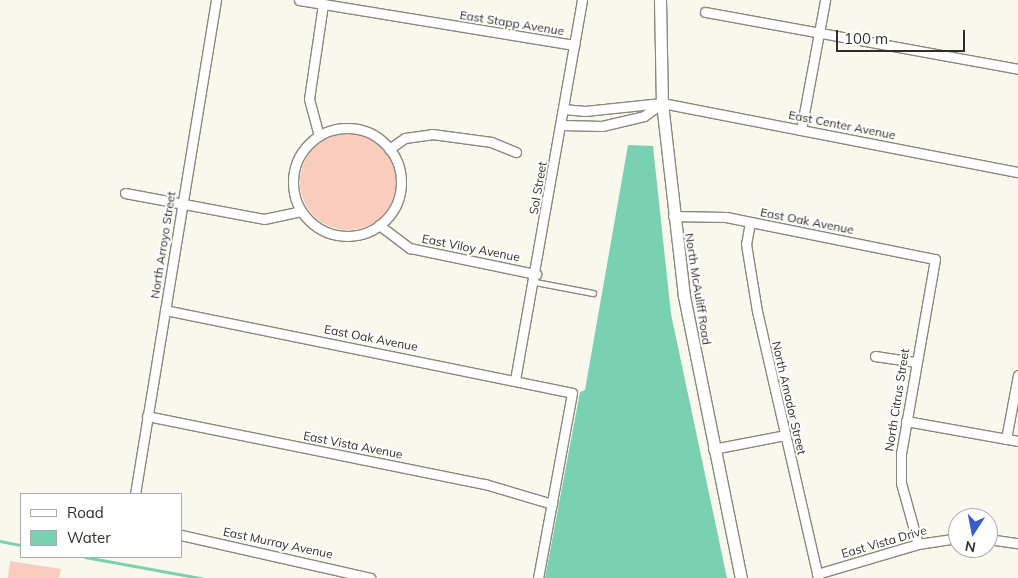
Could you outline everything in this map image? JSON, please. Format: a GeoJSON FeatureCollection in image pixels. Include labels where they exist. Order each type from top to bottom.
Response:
{"type":"FeatureCollection","features":[{"type":"Feature","properties":{"kind":"street","name":"North Arroyo Street"},"geometry":{"type":"LineString","coordinates":[[135,493],[216,0]]}},
{"type":"Feature","properties":{"kind":"street","name":"East Stapp Avenue"},"geometry":{"type":"LineString","coordinates":[[299,0],[574,45]]}},
{"type":"Feature","properties":{"kind":"street","name":"Sol Street"},"geometry":{"type":"LineString","coordinates":[[515,380],[536,278],[582,0]]}},
{"type":"Feature","properties":{"kind":"street","name":"North McAuliff Road"},"geometry":{"type":"LineString","coordinates":[[660,0],[662,103],[673,216],[713,449],[741,578]]}},
{"type":"Feature","properties":{"kind":"street"},"geometry":{"type":"LineString","coordinates":[[801,130],[825,0]]}},
{"type":"Feature","properties":{"kind":"street"},"geometry":{"type":"LineString","coordinates":[[320,136],[309,99],[323,4]]}},
{"type":"Feature","properties":{"kind":"street"},"geometry":{"type":"LineString","coordinates":[[705,12],[1018,69]]}},
{"type":"Feature","properties":{"kind":"street"},"geometry":{"type":"LineString","coordinates":[[562,125],[602,126],[644,116],[662,103]]}},
{"type":"Feature","properties":{"kind":"street","name":"East Center Avenue"},"geometry":{"type":"LineString","coordinates":[[563,109],[585,112],[662,103],[1018,172]]}},
{"type":"Feature","properties":{"kind":"street"},"geometry":{"type":"LineString","coordinates":[[349,128],[364,131],[389,149],[401,181],[398,199],[379,225],[362,234],[337,235],[314,225],[301,211],[293,179],[296,162],[320,136],[349,128]]}},
{"type":"Feature","properties":{"kind":"street"},"geometry":{"type":"LineString","coordinates":[[389,149],[405,138],[432,134],[491,142],[516,152]]}},
{"type":"Feature","properties":{"kind":"street"},"geometry":{"type":"LineString","coordinates":[[124,193],[183,202],[264,218],[301,211]]}},
{"type":"Feature","properties":{"kind":"street","name":"East Oak Avenue"},"geometry":{"type":"LineString","coordinates":[[673,216],[750,222],[935,259]]}},
{"type":"Feature","properties":{"kind":"street","name":"North Amador Street"},"geometry":{"type":"LineString","coordinates":[[750,222],[749,266],[817,576]]}},
{"type":"Feature","properties":{"kind":"street","name":"East Viloy Avenue"},"geometry":{"type":"LineString","coordinates":[[379,225],[410,248],[536,278]]}},
{"type":"Feature","properties":{"kind":"street","name":"North Citrus Street"},"geometry":{"type":"LineString","coordinates":[[918,544],[901,483],[906,421],[935,259]]}},
{"type":"Feature","properties":{"kind":"street","name":"East Oak Avenue"},"geometry":{"type":"LineString","coordinates":[[165,310],[572,393],[552,504]]}},
{"type":"Feature","properties":{"kind":"street"},"geometry":{"type":"LineString","coordinates":[[875,356],[916,362]]}},
{"type":"Feature","properties":{"kind":"street"},"geometry":{"type":"LineString","coordinates":[[1006,439],[1018,375]]}},
{"type":"Feature","properties":{"kind":"street","name":"East Vista Avenue"},"geometry":{"type":"LineString","coordinates":[[147,416],[485,484],[552,504]]}},
{"type":"Feature","properties":{"kind":"street"},"geometry":{"type":"LineString","coordinates":[[906,421],[1018,441]]}},
{"type":"Feature","properties":{"kind":"street"},"geometry":{"type":"LineString","coordinates":[[713,449],[785,435]]}},
{"type":"Feature","properties":{"kind":"street"},"geometry":{"type":"LineString","coordinates":[[538,578],[552,504]]}},
{"type":"Feature","properties":{"kind":"street","name":"East Murray Avenue"},"geometry":{"type":"LineString","coordinates":[[182,535],[370,578]]}},
{"type":"Feature","properties":{"kind":"street","name":"East Vista Drive"},"geometry":{"type":"LineString","coordinates":[[817,576],[918,544],[948,540]]}},
{"type":"Feature","properties":{"kind":"street"},"geometry":{"type":"LineString","coordinates":[[998,540],[1018,543]]}},
{"type":"Feature","properties":{"kind":"lane"},"geometry":{"type":"LineString","coordinates":[[536,278],[593,293]]}},
{"type":"Feature","properties":{"kind":"shaded area"},"geometry":{"type":"Polygon","coordinates":[[[348,134],[366,138],[382,148],[392,164],[396,182],[392,200],[382,216],[366,226],[348,230],[330,226],[314,216],[304,200],[300,182],[304,164],[314,148],[330,138],[348,134]]]}},
{"type":"Feature","properties":{"kind":"shaded area"},"geometry":{"type":"Polygon","coordinates":[[[10,561],[61,569],[59,578],[8,578],[10,561]]]}},
{"type":"Feature","properties":{"kind":"water"},"geometry":{"type":"Polygon","coordinates":[[[628,145],[653,146],[671,314],[727,578],[545,578],[580,392],[585,390],[628,145]]]}},
{"type":"Feature","properties":{"kind":"waterway"},"geometry":{"type":"LineString","coordinates":[[0,541],[20,545]]}},
{"type":"Feature","properties":{"kind":"waterway"},"geometry":{"type":"LineString","coordinates":[[91,558],[201,578]]}}]}
